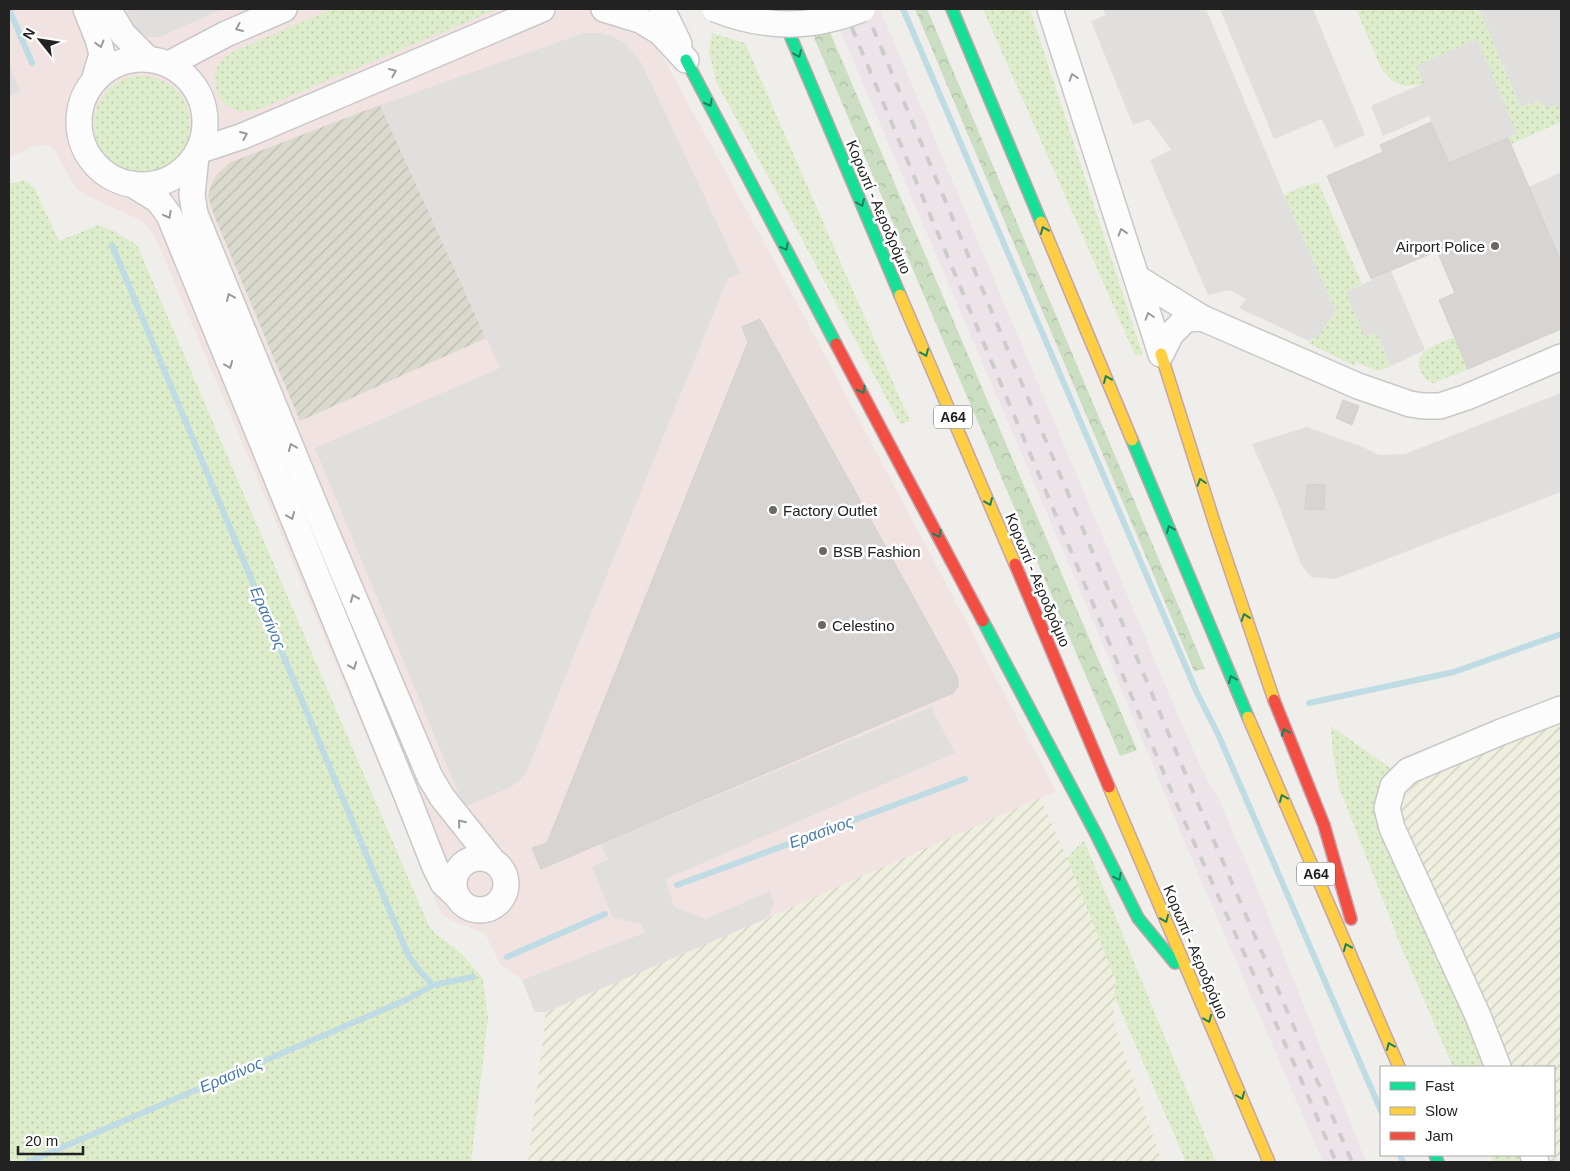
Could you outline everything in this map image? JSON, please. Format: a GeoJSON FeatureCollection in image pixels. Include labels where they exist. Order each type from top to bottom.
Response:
{"type":"FeatureCollection","features":[{"type":"Feature","properties":{"kind":"highway","name":"Κορωπί - Αεροδρόμιο"},"geometry":{"type":"LineString","coordinates":[[779,9],[1269,1162]]}},
{"type":"Feature","properties":{"kind":"highway","name":"Α64"},"geometry":{"type":"LineString","coordinates":[[952,9],[1251,724],[1399,1066]]}},
{"type":"Feature","properties":{"kind":"highway"},"geometry":{"type":"LineString","coordinates":[[686,60],[1087,816],[1138,918],[1195,988]]}},
{"type":"Feature","properties":{"kind":"highway"},"geometry":{"type":"LineString","coordinates":[[1161,354],[1216,528],[1278,713],[1324,825],[1381,1024]]}},
{"type":"Feature","properties":{"kind":"street"},"geometry":{"type":"LineString","coordinates":[[86,9],[102,54],[94,81]]}},
{"type":"Feature","properties":{"kind":"street"},"geometry":{"type":"LineString","coordinates":[[108,9],[123,34],[159,62],[186,76],[202,101],[205,116],[205,132],[197,153],[192,195],[195,214],[318,513],[430,777],[442,797],[492,860],[504,871],[506,886],[500,901],[485,909],[477,910],[462,902],[443,883],[428,852],[405,791],[266,456],[169,215],[158,200],[132,184],[115,179],[100,168],[91,159],[81,138],[79,122],[81,106],[85,95],[94,81],[103,72],[124,61],[159,62],[284,9]]}},
{"type":"Feature","properties":{"kind":"street"},"geometry":{"type":"LineString","coordinates":[[132,184],[150,184],[168,180],[179,173],[197,153],[243,136],[545,9]]}},
{"type":"Feature","properties":{"kind":"street"},"geometry":{"type":"LineString","coordinates":[[604,9],[640,20],[660,32],[686,60]]}},
{"type":"Feature","properties":{"kind":"street"},"geometry":{"type":"LineString","coordinates":[[662,9],[686,60]]}},
{"type":"Feature","properties":{"kind":"street"},"geometry":{"type":"LineString","coordinates":[[715,9],[745,20],[795,25],[835,18],[862,9]]}},
{"type":"Feature","properties":{"kind":"street"},"geometry":{"type":"LineString","coordinates":[[1050,9],[1161,354]]}},
{"type":"Feature","properties":{"kind":"street"},"geometry":{"type":"LineString","coordinates":[[1137,278],[1202,318],[1358,386],[1394,400],[1422,406],[1440,406],[1467,397],[1561,357]]}},
{"type":"Feature","properties":{"kind":"street"},"geometry":{"type":"LineString","coordinates":[[1161,354],[1171,334],[1186,319],[1202,318]]}},
{"type":"Feature","properties":{"kind":"street"},"geometry":{"type":"LineString","coordinates":[[1498,1066],[1478,1016],[1392,828],[1387,808],[1394,786],[1408,771],[1561,709]]}},
{"type":"Feature","properties":{"kind":"street"},"geometry":{"type":"LineString","coordinates":[[457,896],[454,888],[454,879],[462,865],[468,860],[476,858],[492,860]]}},
{"type":"Feature","properties":{"kind":"shaded area"},"geometry":{"type":"Polygon","coordinates":[[[9,9],[640,9],[659,50],[795,299],[1056,791],[765,919],[546,1012],[535,1012],[522,980],[500,964],[485,934],[451,920],[441,913],[154,234],[136,218],[90,197],[76,188],[53,148],[47,145],[33,147],[9,157],[9,9]]]}},
{"type":"Feature","properties":{"kind":"shaded area"},"geometry":{"type":"Polygon","coordinates":[[[127,9],[223,9],[160,37],[149,37],[140,32],[132,22],[127,9]]]}},
{"type":"Feature","properties":{"kind":"shaded area"},"geometry":{"type":"Polygon","coordinates":[[[831,9],[880,9],[1186,734],[1206,778],[1218,797],[1260,895],[1366,1162],[1323,1162],[1191,857],[1098,633],[831,9]]]}},
{"type":"Feature","properties":{"kind":"shaded area"},"geometry":{"type":"Polygon","coordinates":[[[1103,9],[1206,9],[1284,195],[1336,312],[1318,336],[1309,341],[1239,308],[1246,299],[1230,290],[1208,295],[1150,160],[1171,150],[1149,119],[1133,125],[1091,21],[1106,15],[1103,9]]]}},
{"type":"Feature","properties":{"kind":"shaded area"},"geometry":{"type":"Polygon","coordinates":[[[1220,9],[1313,9],[1365,135],[1335,148],[1322,119],[1274,139],[1220,9]]]}},
{"type":"Feature","properties":{"kind":"shaded area"},"geometry":{"type":"Polygon","coordinates":[[[1479,9],[1561,9],[1561,112],[1557,105],[1548,107],[1537,101],[1521,107],[1479,9]]]}},
{"type":"Feature","properties":{"kind":"shaded area"},"geometry":{"type":"Polygon","coordinates":[[[584,33],[600,33],[613,37],[626,44],[641,62],[741,274],[728,278],[526,773],[509,788],[464,807],[315,448],[500,368],[380,105],[584,33]]]}},
{"type":"Feature","properties":{"kind":"shaded area"},"geometry":{"type":"Polygon","coordinates":[[[1477,39],[1517,134],[1449,163],[1429,116],[1383,136],[1371,106],[1424,83],[1417,65],[1477,39]]]}},
{"type":"Feature","properties":{"kind":"shaded area"},"geometry":{"type":"Polygon","coordinates":[[[9,64],[20,91],[9,96],[9,64]]]}},
{"type":"Feature","properties":{"kind":"shaded area"},"geometry":{"type":"Polygon","coordinates":[[[380,105],[486,338],[300,421],[214,215],[208,196],[217,174],[231,162],[380,105]]]}},
{"type":"Feature","properties":{"kind":"shaded area"},"geometry":{"type":"Polygon","coordinates":[[[1561,172],[1561,262],[1529,187],[1561,172]]]}},
{"type":"Feature","properties":{"kind":"shaded area"},"geometry":{"type":"Polygon","coordinates":[[[1391,271],[1425,350],[1391,366],[1376,332],[1365,337],[1346,292],[1391,271]]]}},
{"type":"Feature","properties":{"kind":"shaded area"},"geometry":{"type":"Polygon","coordinates":[[[1561,393],[1561,492],[1335,579],[1311,577],[1301,564],[1276,498],[1252,444],[1307,427],[1363,447],[1379,455],[1405,454],[1561,393]]]}},
{"type":"Feature","properties":{"kind":"shaded area"},"geometry":{"type":"Polygon","coordinates":[[[931,707],[955,753],[666,879],[674,907],[706,919],[770,891],[774,903],[765,919],[546,1012],[535,1012],[522,980],[644,933],[641,924],[613,918],[592,867],[608,859],[600,844],[931,707]]]}},
{"type":"Feature","properties":{"kind":"green space"},"geometry":{"type":"Polygon","coordinates":[[[332,9],[498,9],[257,110],[238,111],[226,105],[218,95],[215,83],[216,70],[222,60],[232,52],[332,9]]]}},
{"type":"Feature","properties":{"kind":"green space"},"geometry":{"type":"Polygon","coordinates":[[[802,9],[820,9],[1137,750],[1120,756],[802,9]]]}},
{"type":"Feature","properties":{"kind":"green space"},"geometry":{"type":"Polygon","coordinates":[[[915,9],[927,9],[1205,669],[1194,671],[915,9]]]}},
{"type":"Feature","properties":{"kind":"green space"},"geometry":{"type":"Polygon","coordinates":[[[983,9],[1030,9],[1143,356],[1135,355],[983,9]]]}},
{"type":"Feature","properties":{"kind":"green space"},"geometry":{"type":"Polygon","coordinates":[[[1356,9],[1479,9],[1521,107],[1537,101],[1557,105],[1561,112],[1561,122],[1511,144],[1508,138],[1517,133],[1417,66],[1425,83],[1405,86],[1395,82],[1381,68],[1356,9]]]}},
{"type":"Feature","properties":{"kind":"green space"},"geometry":{"type":"Polygon","coordinates":[[[712,33],[745,43],[910,421],[900,424],[717,84],[709,52],[712,33]]]}},
{"type":"Feature","properties":{"kind":"green space"},"geometry":{"type":"Polygon","coordinates":[[[142,76],[160,80],[176,90],[186,106],[190,124],[186,142],[176,158],[160,168],[142,172],[124,168],[108,158],[98,142],[94,124],[98,106],[108,90],[124,80],[142,76]]]}},
{"type":"Feature","properties":{"kind":"green space"},"geometry":{"type":"Polygon","coordinates":[[[24,180],[34,187],[59,241],[98,225],[137,245],[428,924],[435,933],[463,955],[483,979],[488,1018],[471,1162],[9,1162],[9,184],[24,180]]]}},
{"type":"Feature","properties":{"kind":"green space"},"geometry":{"type":"Polygon","coordinates":[[[1318,182],[1362,284],[1346,292],[1365,336],[1376,332],[1391,366],[1377,371],[1356,362],[1355,366],[1308,343],[1318,336],[1336,312],[1284,195],[1318,182]]]}},
{"type":"Feature","properties":{"kind":"green space"},"geometry":{"type":"Polygon","coordinates":[[[1454,337],[1468,369],[1434,383],[1429,381],[1420,370],[1420,357],[1429,348],[1454,337]]]}},
{"type":"Feature","properties":{"kind":"green space"},"geometry":{"type":"Polygon","coordinates":[[[1561,723],[1561,1162],[1540,1162],[1537,1156],[1555,1156],[1555,1066],[1500,1066],[1401,836],[1398,806],[1417,781],[1561,723]]]}},
{"type":"Feature","properties":{"kind":"green space"},"geometry":{"type":"Polygon","coordinates":[[[1331,726],[1390,768],[1386,804],[1486,1066],[1453,1066],[1402,949],[1339,787],[1333,753],[1331,726]]]}},
{"type":"Feature","properties":{"kind":"green space"},"geometry":{"type":"Polygon","coordinates":[[[1040,798],[1067,858],[1116,981],[1113,1021],[1162,1162],[528,1162],[546,1012],[765,919],[1040,798]]]}},
{"type":"Feature","properties":{"kind":"green space"},"geometry":{"type":"Polygon","coordinates":[[[1084,840],[1216,1162],[1186,1162],[1114,995],[1116,981],[1067,858],[1084,840]]]}},
{"type":"Feature","properties":{"kind":"green space"},"geometry":{"type":"Polygon","coordinates":[[[1491,1156],[1523,1156],[1526,1162],[1494,1162],[1491,1156]]]}},
{"type":"Feature","properties":{"kind":"building","name":"Airport Police"},"geometry":{"type":"Polygon","coordinates":[[[1431,122],[1449,163],[1508,138],[1561,262],[1561,329],[1468,369],[1439,300],[1455,293],[1437,251],[1371,279],[1327,176],[1383,152],[1380,145],[1431,122]]]}},
{"type":"Feature","properties":{"kind":"building","name":"Factory Outlet"},"geometry":{"type":"Polygon","coordinates":[[[760,319],[958,678],[958,686],[953,693],[541,869],[532,848],[547,843],[748,342],[742,327],[760,319]]]}},
{"type":"Feature","properties":{"kind":"building"},"geometry":{"type":"Polygon","coordinates":[[[1343,400],[1359,406],[1352,425],[1336,418],[1343,400]]]}},
{"type":"Feature","properties":{"kind":"building"},"geometry":{"type":"Polygon","coordinates":[[[1307,484],[1325,485],[1324,510],[1305,509],[1307,484]]]}},
{"type":"Feature","properties":{"kind":"waterway","name":"Ερασίνος"},"geometry":{"type":"LineString","coordinates":[[9,9],[32,63]]}},
{"type":"Feature","properties":{"kind":"waterway"},"geometry":{"type":"LineString","coordinates":[[903,9],[1198,695],[1218,734],[1380,1109]]}},
{"type":"Feature","properties":{"kind":"waterway","name":"Ερασίνος"},"geometry":{"type":"LineString","coordinates":[[112,245],[409,957],[433,985]]}},
{"type":"Feature","properties":{"kind":"waterway"},"geometry":{"type":"LineString","coordinates":[[1309,703],[1454,672],[1561,634]]}},
{"type":"Feature","properties":{"kind":"waterway","name":"Ερασίνος"},"geometry":{"type":"LineString","coordinates":[[677,885],[965,779]]}},
{"type":"Feature","properties":{"kind":"waterway","name":"Ερασίνος"},"geometry":{"type":"LineString","coordinates":[[507,957],[605,914]]}},
{"type":"Feature","properties":{"kind":"waterway","name":"Ερασίνος"},"geometry":{"type":"LineString","coordinates":[[28,1162],[406,1000],[433,985],[473,977]]}},
{"type":"Feature","properties":{"kind":"waterway"},"geometry":{"type":"LineString","coordinates":[[1400,1156],[1403,1162]]}},
{"type":"Feature","properties":{"kind":"railway"},"geometry":{"type":"LineString","coordinates":[[844,9],[1178,807],[1300,1077],[1336,1162]]}},
{"type":"Feature","properties":{"kind":"railway"},"geometry":{"type":"LineString","coordinates":[[865,9],[1196,799],[1352,1162]]}},
{"type":"Feature","properties":{"kind":"traffic: fast"},"geometry":{"type":"LineString","coordinates":[[779,9],[900,295]]}},
{"type":"Feature","properties":{"kind":"traffic: fast"},"geometry":{"type":"LineString","coordinates":[[952,9],[1041,222]]}},
{"type":"Feature","properties":{"kind":"traffic: fast"},"geometry":{"type":"LineString","coordinates":[[686,60],[836,344]]}},
{"type":"Feature","properties":{"kind":"traffic: fast"},"geometry":{"type":"LineString","coordinates":[[1132,440],[1248,717]]}},
{"type":"Feature","properties":{"kind":"traffic: fast"},"geometry":{"type":"LineString","coordinates":[[983,621],[1096,834],[1138,918],[1175,963]]}},
{"type":"Feature","properties":{"kind":"traffic: fast"},"geometry":{"type":"LineString","coordinates":[[1435,1156],[1438,1162]]}},
{"type":"Feature","properties":{"kind":"traffic: slow"},"geometry":{"type":"LineString","coordinates":[[1041,222],[1132,440]]}},
{"type":"Feature","properties":{"kind":"traffic: slow"},"geometry":{"type":"LineString","coordinates":[[900,295],[1015,564]]}},
{"type":"Feature","properties":{"kind":"traffic: slow"},"geometry":{"type":"LineString","coordinates":[[1161,354],[1216,528],[1274,700]]}},
{"type":"Feature","properties":{"kind":"traffic: slow"},"geometry":{"type":"LineString","coordinates":[[1248,717],[1399,1066]]}},
{"type":"Feature","properties":{"kind":"traffic: slow"},"geometry":{"type":"LineString","coordinates":[[1109,787],[1269,1162]]}},
{"type":"Feature","properties":{"kind":"traffic: jam"},"geometry":{"type":"LineString","coordinates":[[836,344],[983,621]]}},
{"type":"Feature","properties":{"kind":"traffic: jam"},"geometry":{"type":"LineString","coordinates":[[1015,564],[1109,787]]}},
{"type":"Feature","properties":{"kind":"traffic: jam"},"geometry":{"type":"LineString","coordinates":[[1274,700],[1324,825],[1351,919]]}},
{"type":"Feature","properties":{"kind":"place","name":"Airport Police"},"geometry":{"type":"Point","coordinates":[1495,246]}},
{"type":"Feature","properties":{"kind":"place","name":"Factory Outlet"},"geometry":{"type":"Point","coordinates":[773,510]}},
{"type":"Feature","properties":{"kind":"place","name":"BSB Fashion"},"geometry":{"type":"Point","coordinates":[823,551]}},
{"type":"Feature","properties":{"kind":"place","name":"Celestino"},"geometry":{"type":"Point","coordinates":[822,625]}}]}
